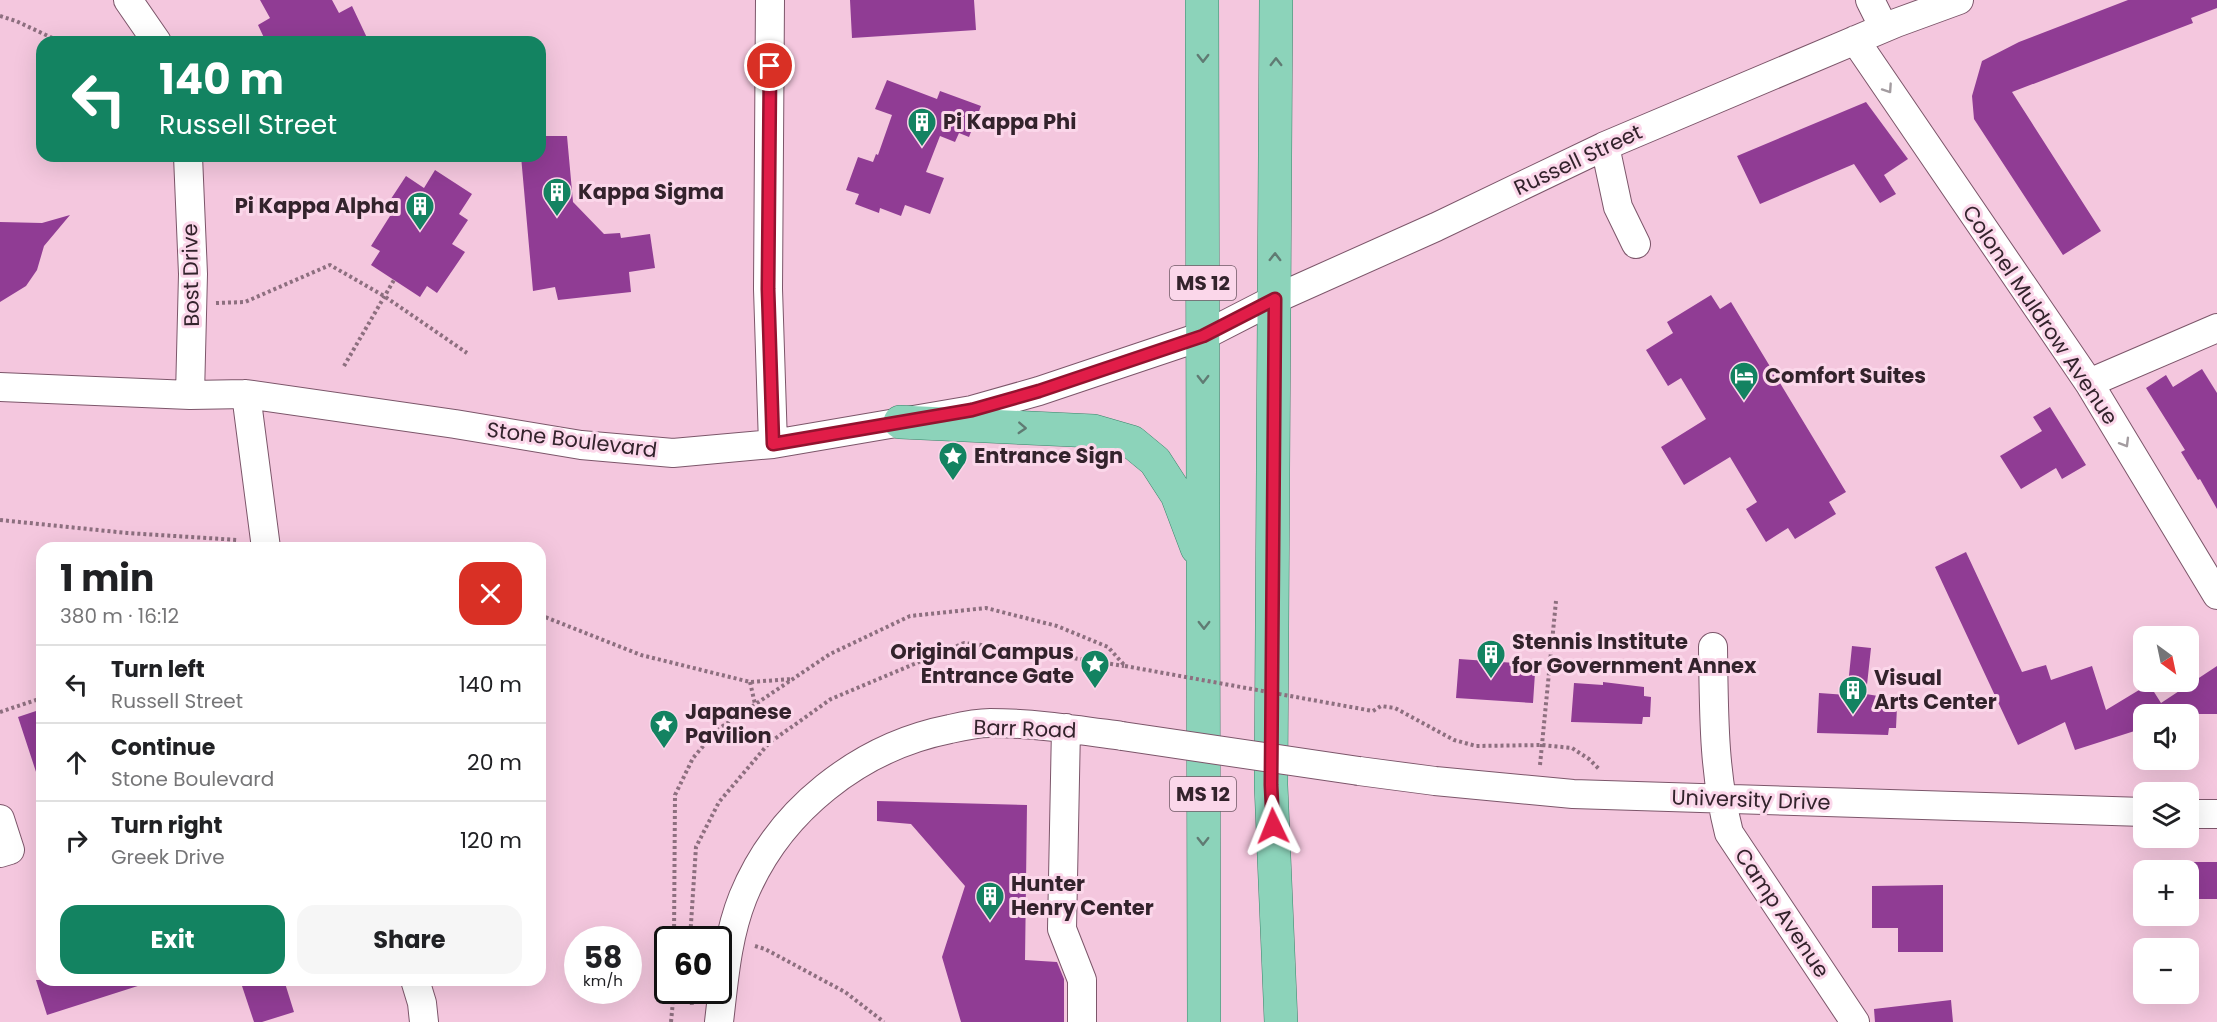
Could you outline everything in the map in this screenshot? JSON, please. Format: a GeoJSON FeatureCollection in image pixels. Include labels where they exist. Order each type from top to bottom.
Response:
{"type":"FeatureCollection","features":[{"type":"Feature","properties":{"kind":"main road","name":"MS 12"},"geometry":{"type":"LineString","coordinates":[[1202,0],[1204,567],[1202,1022]]}},
{"type":"Feature","properties":{"kind":"main road"},"geometry":{"type":"LineString","coordinates":[[1276,0],[1271,785],[1281,1022]]}},
{"type":"Feature","properties":{"kind":"main road"},"geometry":{"type":"LineString","coordinates":[[900,422],[1094,431],[1132,442],[1155,461],[1177,495],[1204,567]]}},
{"type":"Feature","properties":{"kind":"main road"},"geometry":{"type":"LineString","coordinates":[[1276,909],[1292,1022]]}},
{"type":"Feature","properties":{"kind":"street"},"geometry":{"type":"LineString","coordinates":[[128,0],[153,36]]}},
{"type":"Feature","properties":{"kind":"street"},"geometry":{"type":"LineString","coordinates":[[770,0],[768,289],[773,444]]}},
{"type":"Feature","properties":{"kind":"street"},"geometry":{"type":"LineString","coordinates":[[1870,0],[1884,28]]}},
{"type":"Feature","properties":{"kind":"street","name":"Russell Street"},"geometry":{"type":"LineString","coordinates":[[1203,336],[1275,299],[1436,227],[1605,146],[1884,28],[1959,0]]}},
{"type":"Feature","properties":{"kind":"street","name":"Colonel Muldrow Avenue"},"geometry":{"type":"LineString","coordinates":[[1855,40],[2089,383],[2217,595]]}},
{"type":"Feature","properties":{"kind":"street"},"geometry":{"type":"LineString","coordinates":[[1605,146],[1618,207],[1636,244]]}},
{"type":"Feature","properties":{"kind":"street","name":"Bost Drive"},"geometry":{"type":"LineString","coordinates":[[188,162],[193,274],[190,395]]}},
{"type":"Feature","properties":{"kind":"street"},"geometry":{"type":"LineString","coordinates":[[2089,383],[2217,328]]}},
{"type":"Feature","properties":{"kind":"street","name":"Stone Boulevard"},"geometry":{"type":"LineString","coordinates":[[0,387],[190,395],[246,394],[455,424],[580,445],[673,453],[773,444],[972,410],[1039,391],[1203,336]]}},
{"type":"Feature","properties":{"kind":"street"},"geometry":{"type":"LineString","coordinates":[[246,394],[265,542]]}},
{"type":"Feature","properties":{"kind":"street","name":"Camp Avenue"},"geometry":{"type":"LineString","coordinates":[[1713,647],[1715,750],[1721,799],[1729,833],[1855,1022]]}},
{"type":"Feature","properties":{"kind":"street","name":"Barr Road"},"geometry":{"type":"LineString","coordinates":[[732,933],[743,897],[759,867],[782,833],[816,795],[865,759],[914,738],[990,723],[1066,728],[1359,771]]}},
{"type":"Feature","properties":{"kind":"street"},"geometry":{"type":"LineString","coordinates":[[1066,728],[1062,928],[1082,980],[1082,1022]]}},
{"type":"Feature","properties":{"kind":"street","name":"University Drive"},"geometry":{"type":"LineString","coordinates":[[1359,771],[1515,789],[1606,795],[2133,812]]}},
{"type":"Feature","properties":{"kind":"street"},"geometry":{"type":"LineString","coordinates":[[2199,814],[2217,814]]}},
{"type":"Feature","properties":{"kind":"street"},"geometry":{"type":"LineString","coordinates":[[0,819],[10,850],[0,853]]}},
{"type":"Feature","properties":{"kind":"street"},"geometry":{"type":"LineString","coordinates":[[417,986],[424,1022]]}},
{"type":"Feature","properties":{"kind":"street","name":"Barr Road"},"geometry":{"type":"LineString","coordinates":[[719,1022],[721,1004]]}},
{"type":"Feature","properties":{"kind":"path"},"geometry":{"type":"LineString","coordinates":[[0,16],[48,36]]}},
{"type":"Feature","properties":{"kind":"path"},"geometry":{"type":"LineString","coordinates":[[192,301],[245,302],[330,266],[384,296],[467,354]]}},
{"type":"Feature","properties":{"kind":"path"},"geometry":{"type":"LineString","coordinates":[[344,366],[393,280]]}},
{"type":"Feature","properties":{"kind":"path"},"geometry":{"type":"LineString","coordinates":[[0,520],[230,542]]}},
{"type":"Feature","properties":{"kind":"path"},"geometry":{"type":"LineString","coordinates":[[1540,766],[1556,601]]}},
{"type":"Feature","properties":{"kind":"path"},"geometry":{"type":"LineString","coordinates":[[674,926],[675,795],[693,758],[717,730],[830,654],[910,616],[986,608],[1058,626],[1108,647],[1125,666],[1372,711],[1380,706],[1395,708],[1454,740],[1476,746],[1542,745],[1572,748],[1598,768],[1604,778],[1606,795]]}},
{"type":"Feature","properties":{"kind":"path"},"geometry":{"type":"LineString","coordinates":[[546,617],[641,655],[750,682],[793,679]]}},
{"type":"Feature","properties":{"kind":"path"},"geometry":{"type":"LineString","coordinates":[[750,682],[755,704]]}},
{"type":"Feature","properties":{"kind":"path"},"geometry":{"type":"LineString","coordinates":[[0,712],[36,700]]}},
{"type":"Feature","properties":{"kind":"path"},"geometry":{"type":"LineString","coordinates":[[732,940],[765,949],[785,959],[845,992],[884,1022]]}},
{"type":"Feature","properties":{"kind":"path"},"geometry":{"type":"LineString","coordinates":[[671,1022],[673,1004]]}},
{"type":"Feature","properties":{"kind":"building"},"geometry":{"type":"Polygon","coordinates":[[[260,0],[332,0],[339,13],[352,6],[366,36],[263,36],[258,25],[270,18],[260,0]]]}},
{"type":"Feature","properties":{"kind":"building"},"geometry":{"type":"Polygon","coordinates":[[[850,0],[974,0],[976,30],[852,38],[850,0]]]}},
{"type":"Feature","properties":{"kind":"building"},"geometry":{"type":"Polygon","coordinates":[[[2128,0],[2217,0],[2217,8],[2191,18],[2193,23],[2012,92],[2101,231],[2063,255],[1974,119],[1972,96],[1982,61],[2019,42],[2128,0]]]}},
{"type":"Feature","properties":{"kind":"building","name":"Pi Kappa Phi"},"geometry":{"type":"Polygon","coordinates":[[[887,80],[937,99],[940,91],[981,106],[969,137],[959,133],[955,142],[940,136],[926,172],[944,178],[930,214],[905,205],[901,216],[880,208],[879,213],[855,204],[859,194],[846,190],[858,157],[873,162],[876,154],[878,155],[892,115],[875,109],[887,80]]]}},
{"type":"Feature","properties":{"kind":"building"},"geometry":{"type":"Polygon","coordinates":[[[1866,102],[1908,159],[1884,175],[1896,194],[1880,203],[1854,164],[1760,204],[1737,156],[1866,102]]]}},
{"type":"Feature","properties":{"kind":"building","name":"Kappa Sigma"},"geometry":{"type":"Polygon","coordinates":[[[546,136],[567,136],[573,202],[604,234],[620,233],[621,238],[650,234],[655,268],[629,272],[631,292],[558,300],[555,287],[533,291],[522,162],[546,162],[546,136]]]}},
{"type":"Feature","properties":{"kind":"building","name":"Pi Kappa Alpha"},"geometry":{"type":"Polygon","coordinates":[[[435,170],[472,194],[459,214],[468,220],[452,244],[465,252],[437,293],[427,286],[420,297],[371,265],[380,251],[371,246],[390,216],[383,211],[406,176],[424,188],[435,170]]]}},
{"type":"Feature","properties":{"kind":"building"},"geometry":{"type":"Polygon","coordinates":[[[70,215],[44,246],[37,270],[26,286],[0,302],[0,222],[42,223],[70,215]]]}},
{"type":"Feature","properties":{"kind":"building","name":"Comfort Suites"},"geometry":{"type":"Polygon","coordinates":[[[1711,295],[1720,309],[1731,302],[1846,492],[1829,502],[1836,514],[1795,539],[1788,528],[1766,542],[1746,509],[1757,502],[1730,457],[1684,485],[1661,447],[1706,419],[1681,378],[1668,386],[1646,350],[1673,333],[1667,322],[1711,295]]]}},
{"type":"Feature","properties":{"kind":"building"},"geometry":{"type":"Polygon","coordinates":[[[2202,369],[2217,393],[2217,509],[2181,452],[2185,450],[2146,388],[2166,375],[2173,387],[2202,369]]]}},
{"type":"Feature","properties":{"kind":"building"},"geometry":{"type":"Polygon","coordinates":[[[2050,407],[2086,465],[2062,479],[2056,468],[2021,489],[2000,456],[2042,431],[2033,417],[2050,407]]]}},
{"type":"Feature","properties":{"kind":"building"},"geometry":{"type":"Polygon","coordinates":[[[1966,552],[2022,672],[2046,665],[2051,680],[2092,666],[2106,710],[2136,692],[2154,692],[2161,703],[2178,692],[2199,692],[2199,678],[2217,666],[2217,714],[2199,714],[2199,704],[2133,704],[2133,732],[2075,750],[2065,722],[2018,745],[1935,567],[1966,552]]]}},
{"type":"Feature","properties":{"kind":"building","name":"Visual Arts Center"},"geometry":{"type":"Polygon","coordinates":[[[1852,646],[1871,648],[1866,694],[1890,698],[1890,706],[1897,707],[1896,728],[1889,728],[1888,735],[1817,733],[1819,693],[1847,695],[1852,646]]]}},
{"type":"Feature","properties":{"kind":"building","name":"Stennis Institute for Government Annex"},"geometry":{"type":"Polygon","coordinates":[[[1459,659],[1530,664],[1529,673],[1535,673],[1533,703],[1456,698],[1459,659]]]}},
{"type":"Feature","properties":{"kind":"building"},"geometry":{"type":"Polygon","coordinates":[[[1603,682],[1644,687],[1644,696],[1651,697],[1650,717],[1643,717],[1642,724],[1571,722],[1574,683],[1603,685],[1603,682]]]}},
{"type":"Feature","properties":{"kind":"building"},"geometry":{"type":"Polygon","coordinates":[[[36,711],[36,772],[18,717],[36,711]]]}},
{"type":"Feature","properties":{"kind":"building","name":"Hunter Henry Center"},"geometry":{"type":"Polygon","coordinates":[[[877,801],[1027,805],[1025,960],[1057,962],[1064,979],[1064,1022],[961,1022],[942,957],[965,886],[911,824],[877,821],[877,801]]]}},
{"type":"Feature","properties":{"kind":"building"},"geometry":{"type":"Polygon","coordinates":[[[2199,862],[2217,862],[2217,899],[2199,899],[2199,862]]]}},
{"type":"Feature","properties":{"kind":"building"},"geometry":{"type":"Polygon","coordinates":[[[1943,885],[1943,952],[1898,952],[1898,928],[1872,928],[1872,886],[1943,885]]]}},
{"type":"Feature","properties":{"kind":"building"},"geometry":{"type":"Polygon","coordinates":[[[38,986],[138,986],[47,1015],[38,986]]]}},
{"type":"Feature","properties":{"kind":"building"},"geometry":{"type":"Polygon","coordinates":[[[242,986],[286,986],[294,1012],[262,1022],[254,1022],[242,986]]]}},
{"type":"Feature","properties":{"kind":"building"},"geometry":{"type":"Polygon","coordinates":[[[1951,1000],[1953,1022],[1875,1022],[1874,1009],[1951,1000]]]}},
{"type":"Feature","properties":{"kind":"place","name":"Pi Kappa Phi"},"geometry":{"type":"Point","coordinates":[922,148]}},
{"type":"Feature","properties":{"kind":"place","name":"Kappa Sigma"},"geometry":{"type":"Point","coordinates":[557,218]}},
{"type":"Feature","properties":{"kind":"place","name":"Pi Kappa Alpha"},"geometry":{"type":"Point","coordinates":[420,232]}},
{"type":"Feature","properties":{"kind":"place","name":"Comfort Suites"},"geometry":{"type":"Point","coordinates":[1744,402]}},
{"type":"Feature","properties":{"kind":"place","name":"Entrance Sign"},"geometry":{"type":"Point","coordinates":[953,482]}},
{"type":"Feature","properties":{"kind":"place","name":"Stennis Institute for Government Annex"},"geometry":{"type":"Point","coordinates":[1491,680]}},
{"type":"Feature","properties":{"kind":"place","name":"Original Campus Entrance Gate"},"geometry":{"type":"Point","coordinates":[1095,690]}},
{"type":"Feature","properties":{"kind":"place","name":"Visual Arts Center"},"geometry":{"type":"Point","coordinates":[1853,716]}},
{"type":"Feature","properties":{"kind":"place","name":"Japanese Pavilion"},"geometry":{"type":"Point","coordinates":[664,750]}},
{"type":"Feature","properties":{"kind":"place","name":"Hunter Henry Center"},"geometry":{"type":"Point","coordinates":[990,922]}},
{"type":"Feature","properties":{"kind":"route"},"geometry":{"type":"LineString","coordinates":[[770,66],[768,289],[773,444],[972,410],[1039,391],[1203,336],[1275,299],[1271,785],[1273,826]]}}]}
